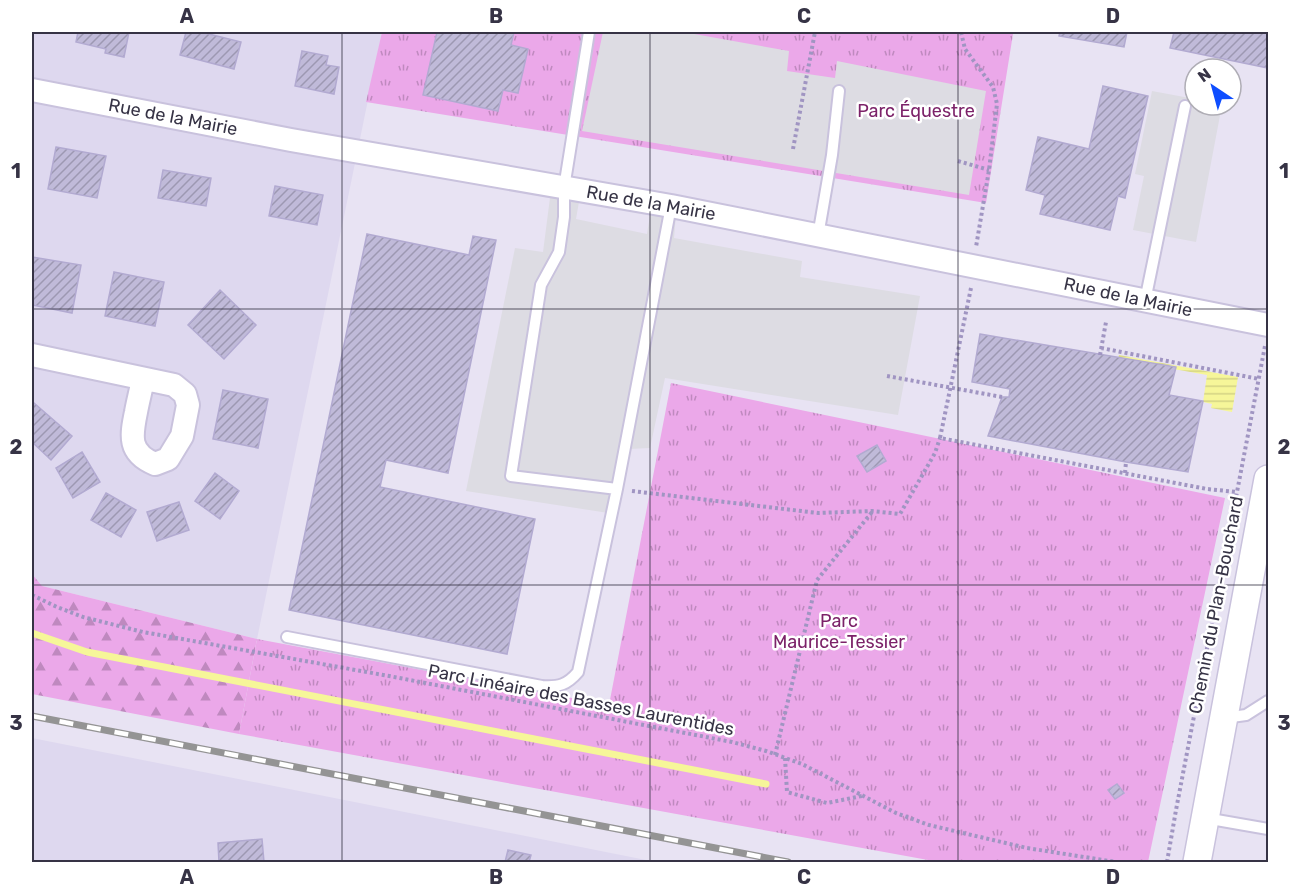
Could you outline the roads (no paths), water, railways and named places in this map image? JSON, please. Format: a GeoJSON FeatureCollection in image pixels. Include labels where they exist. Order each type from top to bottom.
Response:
{"type":"FeatureCollection","features":[{"type":"Feature","properties":{"kind":"street","name":"Rue de la Mairie"},"geometry":{"type":"LineString","coordinates":[[32,90],[291,140],[671,206],[1018,274],[1145,301],[1267,336]]}},
{"type":"Feature","properties":{"kind":"street"},"geometry":{"type":"LineString","coordinates":[[32,355],[143,379]]}},
{"type":"Feature","properties":{"kind":"street","name":"Chemin du Plan-Bouchard"},"geometry":{"type":"LineString","coordinates":[[1197,862],[1267,492]]}},
{"type":"Feature","properties":{"kind":"lane"},"geometry":{"type":"LineString","coordinates":[[589,32],[564,188],[564,217],[559,252],[541,285],[511,476],[617,489]]}},
{"type":"Feature","properties":{"kind":"lane"},"geometry":{"type":"LineString","coordinates":[[818,236],[832,155],[839,91]]}},
{"type":"Feature","properties":{"kind":"lane"},"geometry":{"type":"LineString","coordinates":[[1145,301],[1183,116]]}},
{"type":"Feature","properties":{"kind":"lane"},"geometry":{"type":"LineString","coordinates":[[287,637],[542,686],[550,687],[569,683],[578,672],[617,489],[671,206]]}},
{"type":"Feature","properties":{"kind":"lane"},"geometry":{"type":"LineString","coordinates":[[1224,718],[1246,715],[1269,701]]}},
{"type":"Feature","properties":{"kind":"lane"},"geometry":{"type":"LineString","coordinates":[[1205,818],[1269,829]]}},
{"type":"Feature","properties":{"kind":"waterway"},"geometry":{"type":"LineString","coordinates":[[32,633],[87,652],[766,784]]}},
{"type":"Feature","properties":{"kind":"railway"},"geometry":{"type":"LineString","coordinates":[[32,716],[788,862]]}},
{"type":"Feature","properties":{"kind":"park label","name":"Parc Équestre"},"geometry":{"type":"Point","coordinates":[916,111]}},
{"type":"Feature","properties":{"kind":"park label","name":"Parc Maurice-Tessier"},"geometry":{"type":"Point","coordinates":[839,631]}}]}
